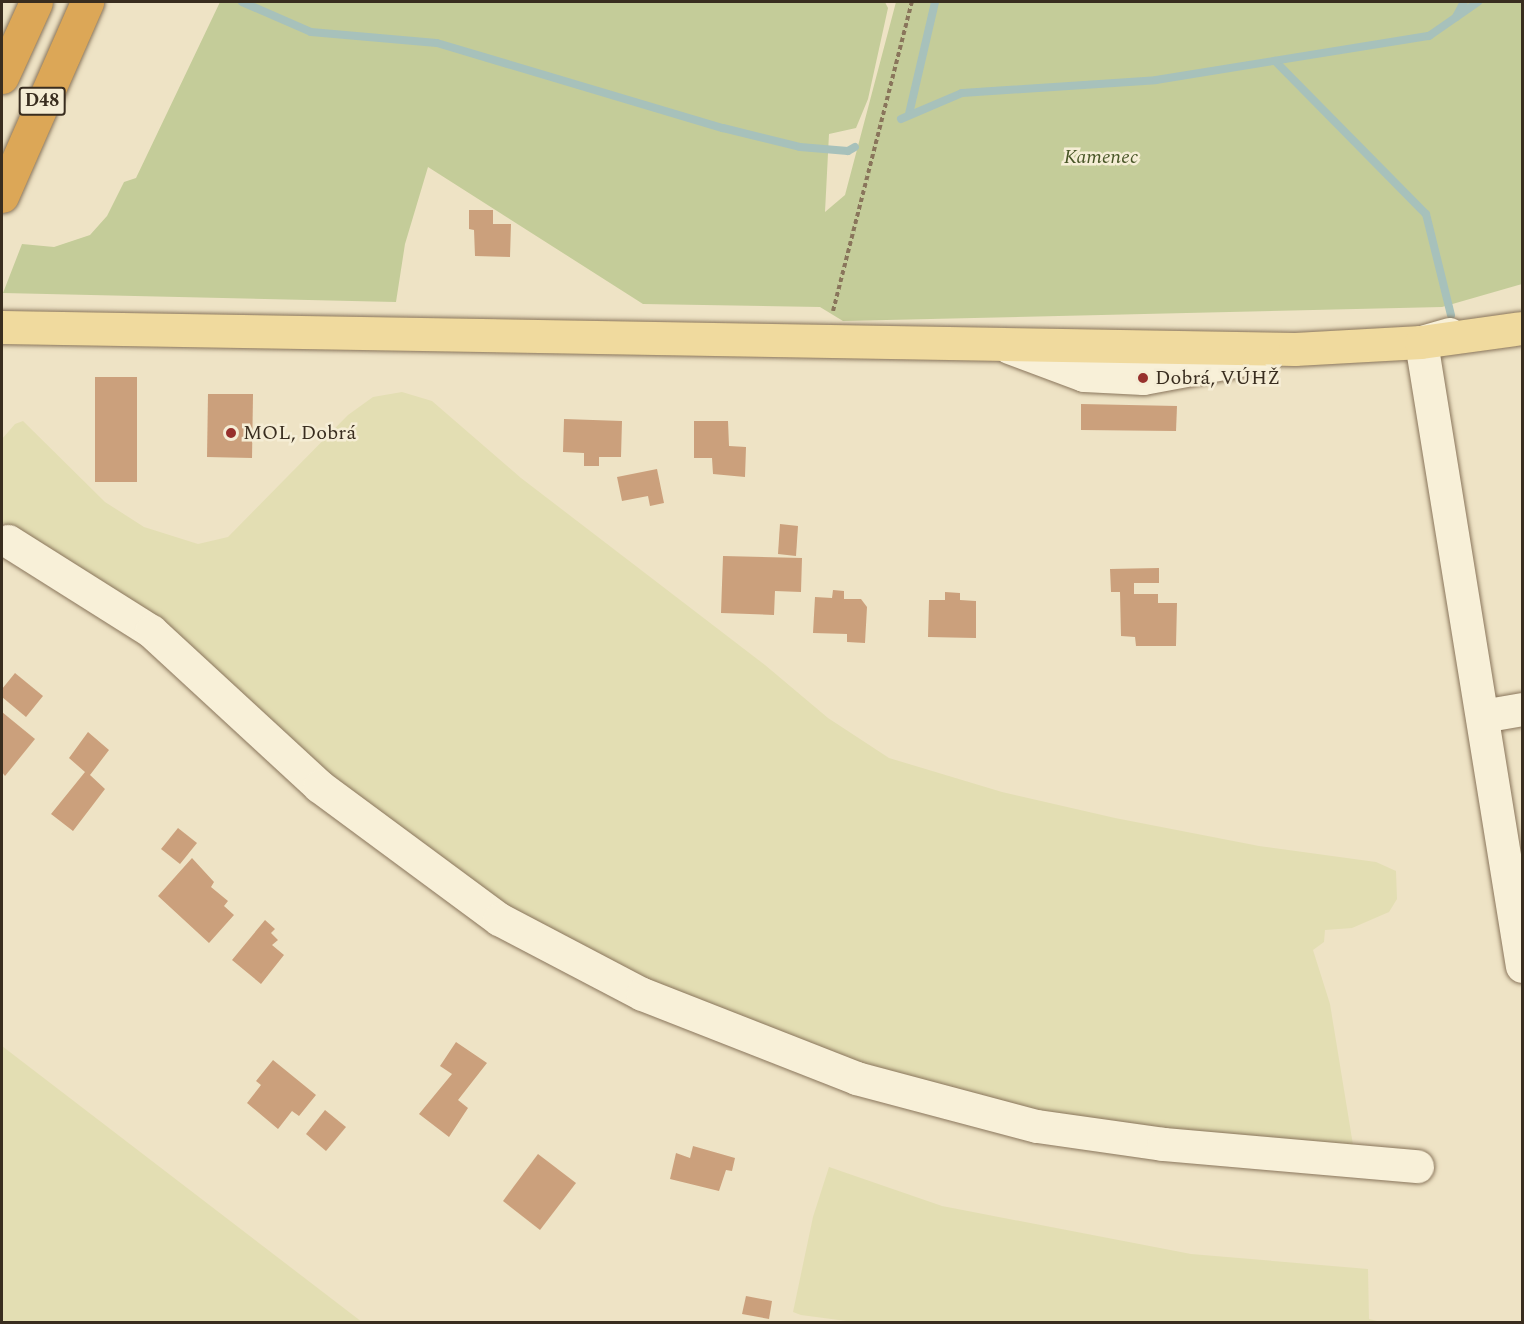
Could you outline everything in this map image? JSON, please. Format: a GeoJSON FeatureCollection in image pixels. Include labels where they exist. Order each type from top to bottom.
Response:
{"type":"FeatureCollection","features":[{"type":"Feature","properties":{"kind":"highway","name":"D48"},"geometry":{"type":"LineString","coordinates":[[2,77],[36,2]]}},
{"type":"Feature","properties":{"kind":"highway","name":"D48"},"geometry":{"type":"LineString","coordinates":[[2,196],[87,2]]}},
{"type":"Feature","properties":{"kind":"main road"},"geometry":{"type":"LineString","coordinates":[[2,327],[1295,350],[1421,342],[1522,328]]}},
{"type":"Feature","properties":{"kind":"lane"},"geometry":{"type":"LineString","coordinates":[[1522,315],[1421,342],[1482,716],[1515,877],[1522,966]]}},
{"type":"Feature","properties":{"kind":"lane"},"geometry":{"type":"LineString","coordinates":[[8,541],[151,631],[319,786],[499,919],[642,994],[856,1078],[1037,1126],[1163,1144],[1417,1166]]}},
{"type":"Feature","properties":{"kind":"lane"},"geometry":{"type":"LineString","coordinates":[[1482,716],[1522,709]]}},
{"type":"Feature","properties":{"kind":"path"},"geometry":{"type":"LineString","coordinates":[[825,341],[912,2]]}},
{"type":"Feature","properties":{"kind":"shaded area"},"geometry":{"type":"Polygon","coordinates":[[[402,392],[432,401],[521,478],[765,665],[828,718],[889,758],[1002,792],[1115,818],[1259,846],[1376,862],[1396,871],[1397,899],[1389,912],[1352,928],[1325,930],[1324,942],[1313,950],[1330,1004],[1354,1151],[1075,1119],[866,1068],[669,995],[519,918],[331,779],[162,622],[2,522],[2,439],[15,424],[23,421],[105,502],[144,527],[198,544],[228,537],[348,415],[373,397],[402,392]]]}},
{"type":"Feature","properties":{"kind":"shaded area"},"geometry":{"type":"Polygon","coordinates":[[[2,1046],[362,1322],[2,1321],[2,1046]]]}},
{"type":"Feature","properties":{"kind":"shaded area"},"geometry":{"type":"Polygon","coordinates":[[[829,1167],[942,1206],[1191,1254],[1368,1269],[1369,1319],[1381,1322],[854,1322],[801,1315],[793,1312],[813,1217],[829,1167]]]}},
{"type":"Feature","properties":{"kind":"green space","name":"Kamenec"},"geometry":{"type":"Polygon","coordinates":[[[220,2],[885,2],[888,8],[868,99],[856,128],[829,134],[825,212],[845,195],[896,2],[1522,2],[1522,284],[1442,307],[843,321],[820,307],[643,304],[428,167],[405,244],[396,302],[3,293],[22,244],[54,247],[90,235],[107,216],[124,182],[136,178],[220,2]]]}},
{"type":"Feature","properties":{"kind":"building"},"geometry":{"type":"Polygon","coordinates":[[[469,210],[493,210],[493,224],[511,224],[510,257],[475,256],[474,230],[469,229],[469,210]]]}},
{"type":"Feature","properties":{"kind":"building"},"geometry":{"type":"Polygon","coordinates":[[[95,377],[137,377],[137,482],[95,482],[95,377]]]}},
{"type":"Feature","properties":{"kind":"building"},"geometry":{"type":"Polygon","coordinates":[[[208,394],[253,394],[252,458],[207,457],[208,394]]]}},
{"type":"Feature","properties":{"kind":"building"},"geometry":{"type":"Polygon","coordinates":[[[1081,404],[1177,406],[1176,431],[1081,430],[1081,404]]]}},
{"type":"Feature","properties":{"kind":"building"},"geometry":{"type":"Polygon","coordinates":[[[564,419],[622,421],[621,457],[599,457],[599,466],[584,466],[584,453],[563,452],[564,419]]]}},
{"type":"Feature","properties":{"kind":"building"},"geometry":{"type":"Polygon","coordinates":[[[694,421],[728,421],[729,446],[746,447],[745,477],[713,474],[712,458],[694,458],[694,421]]]}},
{"type":"Feature","properties":{"kind":"building"},"geometry":{"type":"Polygon","coordinates":[[[657,469],[664,503],[650,506],[648,496],[622,501],[617,477],[657,469]]]}},
{"type":"Feature","properties":{"kind":"building"},"geometry":{"type":"Polygon","coordinates":[[[780,524],[798,526],[796,556],[778,554],[780,524]]]}},
{"type":"Feature","properties":{"kind":"building"},"geometry":{"type":"Polygon","coordinates":[[[723,556],[802,558],[801,592],[775,591],[774,615],[721,613],[723,556]]]}},
{"type":"Feature","properties":{"kind":"building"},"geometry":{"type":"Polygon","coordinates":[[[1159,568],[1159,583],[1134,583],[1134,594],[1158,594],[1158,603],[1177,603],[1176,646],[1136,646],[1135,637],[1121,636],[1120,592],[1111,592],[1110,569],[1159,568]]]}},
{"type":"Feature","properties":{"kind":"building"},"geometry":{"type":"Polygon","coordinates":[[[833,590],[844,591],[844,599],[861,599],[867,607],[865,643],[847,642],[847,634],[813,633],[815,597],[832,598],[833,590]]]}},
{"type":"Feature","properties":{"kind":"building"},"geometry":{"type":"Polygon","coordinates":[[[945,592],[960,593],[960,600],[976,601],[976,638],[928,637],[929,600],[945,600],[945,592]]]}},
{"type":"Feature","properties":{"kind":"building"},"geometry":{"type":"Polygon","coordinates":[[[15,673],[43,696],[26,717],[2,697],[2,689],[15,673]]]}},
{"type":"Feature","properties":{"kind":"building"},"geometry":{"type":"Polygon","coordinates":[[[2,712],[35,739],[5,776],[2,772],[2,712]]]}},
{"type":"Feature","properties":{"kind":"building"},"geometry":{"type":"Polygon","coordinates":[[[88,732],[109,750],[90,775],[105,789],[73,831],[51,814],[85,772],[69,758],[88,732]]]}},
{"type":"Feature","properties":{"kind":"building"},"geometry":{"type":"Polygon","coordinates":[[[178,828],[197,843],[180,864],[161,849],[178,828]]]}},
{"type":"Feature","properties":{"kind":"building"},"geometry":{"type":"Polygon","coordinates":[[[192,858],[214,882],[211,887],[228,901],[224,906],[234,915],[209,943],[158,896],[192,858]]]}},
{"type":"Feature","properties":{"kind":"building"},"geometry":{"type":"Polygon","coordinates":[[[265,920],[275,929],[271,933],[278,940],[272,945],[284,955],[261,984],[232,960],[265,920]]]}},
{"type":"Feature","properties":{"kind":"building"},"geometry":{"type":"Polygon","coordinates":[[[456,1042],[487,1063],[458,1100],[468,1108],[449,1137],[419,1114],[452,1074],[440,1066],[456,1042]]]}},
{"type":"Feature","properties":{"kind":"building"},"geometry":{"type":"Polygon","coordinates":[[[273,1060],[316,1095],[299,1116],[292,1111],[278,1129],[247,1103],[261,1085],[256,1081],[273,1060]]]}},
{"type":"Feature","properties":{"kind":"building"},"geometry":{"type":"Polygon","coordinates":[[[325,1110],[346,1127],[326,1151],[306,1134],[325,1110]]]}},
{"type":"Feature","properties":{"kind":"building"},"geometry":{"type":"Polygon","coordinates":[[[693,1146],[735,1158],[732,1171],[726,1170],[719,1191],[670,1179],[676,1153],[690,1158],[693,1146]]]}},
{"type":"Feature","properties":{"kind":"building"},"geometry":{"type":"Polygon","coordinates":[[[538,1154],[576,1183],[540,1230],[503,1201],[538,1154]]]}},
{"type":"Feature","properties":{"kind":"building"},"geometry":{"type":"Polygon","coordinates":[[[746,1296],[772,1301],[769,1319],[742,1314],[746,1296]]]}},
{"type":"Feature","properties":{"kind":"waterway"},"geometry":{"type":"LineString","coordinates":[[242,2],[311,32],[437,43],[723,128],[800,147],[848,151],[855,147]]}},
{"type":"Feature","properties":{"kind":"waterway"},"geometry":{"type":"LineString","coordinates":[[909,114],[935,2]]}},
{"type":"Feature","properties":{"kind":"waterway"},"geometry":{"type":"LineString","coordinates":[[1456,17],[1464,2]]}},
{"type":"Feature","properties":{"kind":"waterway"},"geometry":{"type":"LineString","coordinates":[[901,119],[962,93],[1156,80],[1429,36],[1478,2]]}},
{"type":"Feature","properties":{"kind":"waterway"},"geometry":{"type":"LineString","coordinates":[[1275,61],[1426,214],[1451,315]]}},
{"type":"Feature","properties":{"kind":"place","name":"Dobrá, VÚHŽ"},"geometry":{"type":"Point","coordinates":[1143,378]}},
{"type":"Feature","properties":{"kind":"place","name":"MOL, Dobrá"},"geometry":{"type":"Point","coordinates":[231,433]}}]}
